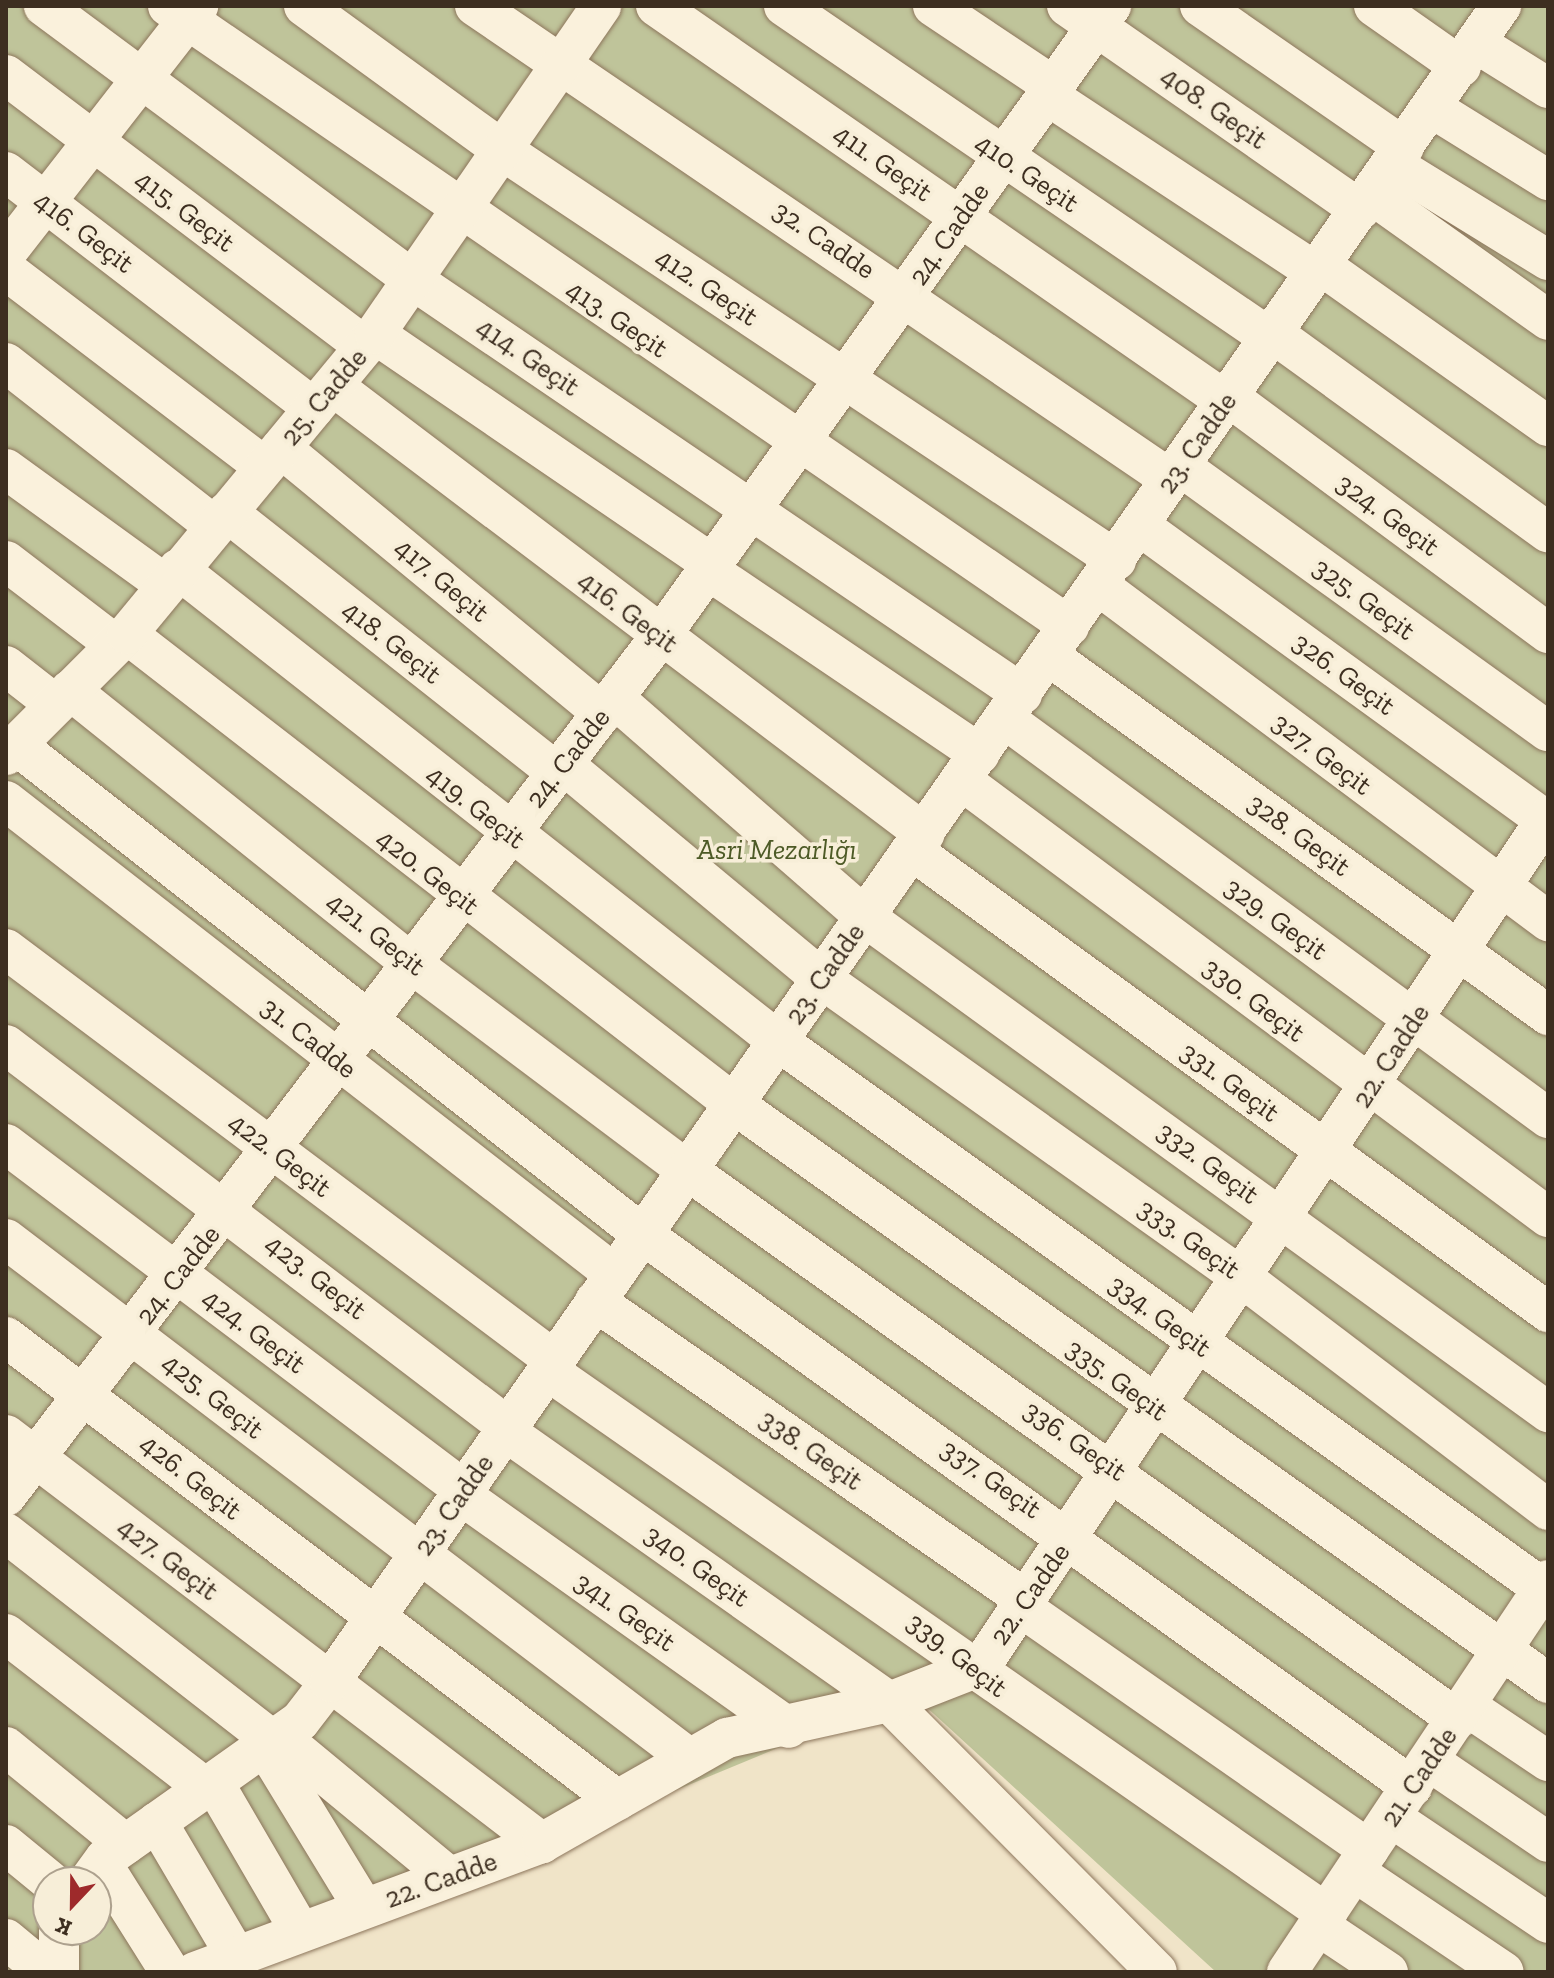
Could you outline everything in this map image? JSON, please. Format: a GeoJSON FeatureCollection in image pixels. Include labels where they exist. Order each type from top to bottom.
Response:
{"type":"FeatureCollection","features":[{"type":"Feature","properties":{"kind":"lane","name":"414. Geçit"},"geometry":{"type":"LineString","coordinates":[[44,6],[416,282],[752,508],[1014,706]]}},
{"type":"Feature","properties":{"kind":"lane","name":"412. Geçit"},"geometry":{"type":"LineString","coordinates":[[304,6],[505,152],[845,379],[1107,573]]}},
{"type":"Feature","properties":{"kind":"lane","name":"32. Cadde"},"geometry":{"type":"LineString","coordinates":[[475,6],[1175,473]]}},
{"type":"Feature","properties":{"kind":"lane","name":"25. Cadde"},"geometry":{"type":"LineString","coordinates":[[11,750],[122,640],[370,341],[463,214],[601,6]]}},
{"type":"Feature","properties":{"kind":"lane","name":"411. Geçit"},"geometry":{"type":"LineString","coordinates":[[656,6],[1228,400]]}},
{"type":"Feature","properties":{"kind":"lane","name":"410. Geçit"},"geometry":{"type":"LineString","coordinates":[[784,6],[1003,158],[1272,336],[1548,532]]}},
{"type":"Feature","properties":{"kind":"lane"},"geometry":{"type":"LineString","coordinates":[[933,6],[1050,90],[1548,426]]}},
{"type":"Feature","properties":{"kind":"lane"},"geometry":{"type":"LineString","coordinates":[[1200,6],[1382,179],[1548,320]]}},
{"type":"Feature","properties":{"kind":"lane"},"geometry":{"type":"LineString","coordinates":[[1374,6],[1469,55],[1548,88]]}},
{"type":"Feature","properties":{"kind":"lane","name":"23. Cadde"},"geometry":{"type":"LineString","coordinates":[[118,1853],[273,1742],[330,1682],[1501,6]]}},
{"type":"Feature","properties":{"kind":"lane"},"geometry":{"type":"LineString","coordinates":[[6,253],[48,204],[142,80],[184,11]]}},
{"type":"Feature","properties":{"kind":"lane","name":"413. Geçit"},"geometry":{"type":"LineString","coordinates":[[184,11],[463,214],[799,444],[1059,641]]}},
{"type":"Feature","properties":{"kind":"lane","name":"24. Cadde"},"geometry":{"type":"LineString","coordinates":[[6,1496],[21,1447],[85,1394],[229,1209],[460,897],[660,637],[1003,158],[1050,90],[1092,13]]}},
{"type":"Feature","properties":{"kind":"lane","name":"408. Geçit"},"geometry":{"type":"LineString","coordinates":[[1092,13],[1382,179]]}},
{"type":"Feature","properties":{"kind":"lane","name":"415. Geçit"},"geometry":{"type":"LineString","coordinates":[[6,75],[370,341],[710,567],[971,767]]}},
{"type":"Feature","properties":{"kind":"lane"},"geometry":{"type":"LineString","coordinates":[[1432,108],[1548,180]]}},
{"type":"Feature","properties":{"kind":"lane","name":"416. Geçit"},"geometry":{"type":"LineString","coordinates":[[6,172],[660,637],[919,843]]}},
{"type":"Feature","properties":{"kind":"lane"},"geometry":{"type":"LineString","coordinates":[[1382,179],[1548,260]]}},
{"type":"Feature","properties":{"kind":"lane","name":"417. Geçit"},"geometry":{"type":"LineString","coordinates":[[6,270],[273,457],[609,705],[865,917]]}},
{"type":"Feature","properties":{"kind":"lane","name":"418. Geçit"},"geometry":{"type":"LineString","coordinates":[[6,363],[561,769],[822,979]]}},
{"type":"Feature","properties":{"kind":"lane","name":"324. Geçit"},"geometry":{"type":"LineString","coordinates":[[1228,400],[1548,633]]}},
{"type":"Feature","properties":{"kind":"lane","name":"419. Geçit"},"geometry":{"type":"LineString","coordinates":[[6,469],[172,577],[778,1041]]}},
{"type":"Feature","properties":{"kind":"lane","name":"325. Geçit"},"geometry":{"type":"LineString","coordinates":[[1175,473],[1548,731]]}},
{"type":"Feature","properties":{"kind":"lane","name":"326. Geçit"},"geometry":{"type":"LineString","coordinates":[[1140,526],[1547,819]]}},
{"type":"Feature","properties":{"kind":"lane","name":"420. Geçit"},"geometry":{"type":"LineString","coordinates":[[6,561],[122,640],[734,1104]]}},
{"type":"Feature","properties":{"kind":"lane","name":"327. Geçit"},"geometry":{"type":"LineString","coordinates":[[1107,573],[1502,889],[1548,921]]}},
{"type":"Feature","properties":{"kind":"lane","name":"328. Geçit"},"geometry":{"type":"LineString","coordinates":[[1059,641],[1460,952],[1548,1015]]}},
{"type":"Feature","properties":{"kind":"lane","name":"421. Geçit"},"geometry":{"type":"LineString","coordinates":[[6,666],[63,698],[687,1170]]}},
{"type":"Feature","properties":{"kind":"lane","name":"329. Geçit"},"geometry":{"type":"LineString","coordinates":[[1014,706],[1413,1020],[1548,1118]]}},
{"type":"Feature","properties":{"kind":"lane","name":"337. Geçit"},"geometry":{"type":"LineString","coordinates":[[11,750],[642,1234],[1071,1535],[1411,1789]]}},
{"type":"Feature","properties":{"kind":"lane","name":"330. Geçit"},"geometry":{"type":"LineString","coordinates":[[971,767],[1370,1087],[1548,1217]]}},
{"type":"Feature","properties":{"kind":"lane","name":"31. Cadde"},"geometry":{"type":"LineString","coordinates":[[6,801],[338,1062],[604,1287]]}},
{"type":"Feature","properties":{"kind":"lane","name":"22. Cadde"},"geometry":{"type":"LineString","coordinates":[[195,1972],[542,1843],[727,1738],[789,1728],[889,1702],[981,1666],[1285,1218],[1547,819]]}},
{"type":"Feature","properties":{"kind":"lane","name":"331. Geçit"},"geometry":{"type":"LineString","coordinates":[[919,843],[1328,1153],[1548,1312]]}},
{"type":"Feature","properties":{"kind":"lane","name":"332. Geçit"},"geometry":{"type":"LineString","coordinates":[[865,917],[1285,1218],[1548,1412]]}},
{"type":"Feature","properties":{"kind":"lane","name":"422. Geçit"},"geometry":{"type":"LineString","coordinates":[[6,949],[550,1365]]}},
{"type":"Feature","properties":{"kind":"lane","name":"333. Geçit"},"geometry":{"type":"LineString","coordinates":[[822,979],[1244,1279],[1548,1510]]}},
{"type":"Feature","properties":{"kind":"lane","name":"334. Geçit"},"geometry":{"type":"LineString","coordinates":[[778,1041],[1200,1345],[1546,1587]]}},
{"type":"Feature","properties":{"kind":"lane","name":"423. Geçit"},"geometry":{"type":"LineString","coordinates":[[6,1045],[229,1209],[506,1429]]}},
{"type":"Feature","properties":{"kind":"lane","name":"335. Geçit"},"geometry":{"type":"LineString","coordinates":[[734,1104],[1156,1409],[1548,1683]]}},
{"type":"Feature","properties":{"kind":"lane","name":"424. Geçit"},"geometry":{"type":"LineString","coordinates":[[6,1144],[462,1492]]}},
{"type":"Feature","properties":{"kind":"lane","name":"336. Geçit"},"geometry":{"type":"LineString","coordinates":[[687,1170],[1462,1713],[1548,1761]]}},
{"type":"Feature","properties":{"kind":"lane","name":"425. Geçit"},"geometry":{"type":"LineString","coordinates":[[6,1239],[133,1333],[418,1557],[690,1759]]}},
{"type":"Feature","properties":{"kind":"lane","name":"338. Geçit"},"geometry":{"type":"LineString","coordinates":[[604,1287],[1504,1972]]}},
{"type":"Feature","properties":{"kind":"lane","name":"426. Geçit"},"geometry":{"type":"LineString","coordinates":[[6,1337],[85,1394],[374,1620],[617,1800]]}},
{"type":"Feature","properties":{"kind":"lane","name":"339. Geçit"},"geometry":{"type":"LineString","coordinates":[[550,1365],[981,1666],[984,1679],[1323,1920],[1388,1972]]}},
{"type":"Feature","properties":{"kind":"lane","name":"340. Geçit"},"geometry":{"type":"LineString","coordinates":[[506,1429],[889,1702],[1157,1972]]}},
{"type":"Feature","properties":{"kind":"lane","name":"427. Geçit"},"geometry":{"type":"LineString","coordinates":[[21,1447],[542,1843]]}},
{"type":"Feature","properties":{"kind":"lane","name":"341. Geçit"},"geometry":{"type":"LineString","coordinates":[[462,1492],[789,1728]]}},
{"type":"Feature","properties":{"kind":"lane"},"geometry":{"type":"LineString","coordinates":[[6,1533],[449,1877]]}},
{"type":"Feature","properties":{"kind":"lane","name":"21. Cadde"},"geometry":{"type":"LineString","coordinates":[[1287,1972],[1546,1587]]}},
{"type":"Feature","properties":{"kind":"lane"},"geometry":{"type":"LineString","coordinates":[[6,1634],[212,1787],[300,1931]]}},
{"type":"Feature","properties":{"kind":"lane"},"geometry":{"type":"LineString","coordinates":[[273,1742],[363,1907]]}},
{"type":"Feature","properties":{"kind":"lane"},"geometry":{"type":"LineString","coordinates":[[6,1747],[118,1853],[236,1956]]}},
{"type":"Feature","properties":{"kind":"lane"},"geometry":{"type":"LineString","coordinates":[[1411,1789],[1548,1842]]}},
{"type":"Feature","properties":{"kind":"lane"},"geometry":{"type":"LineString","coordinates":[[1411,1789],[1548,1923]]}},
{"type":"Feature","properties":{"kind":"lane"},"geometry":{"type":"LineString","coordinates":[[6,1845],[32,1866]]}},
{"type":"Feature","properties":{"kind":"lane"},"geometry":{"type":"LineString","coordinates":[[118,1853],[170,1972]]}},
{"type":"Feature","properties":{"kind":"lane"},"geometry":{"type":"LineString","coordinates":[[6,1939],[46,1972]]}},
{"type":"Feature","properties":{"kind":"lane"},"geometry":{"type":"LineString","coordinates":[[59,1946],[59,1972]]}},
{"type":"Feature","properties":{"kind":"green space","name":"Asri Mezarlığı"},"geometry":{"type":"Polygon","coordinates":[[[6,6],[1548,6],[1548,1972],[1216,1972],[911,1693],[541,1846],[196,1972],[6,1972],[6,6]]]}}]}
